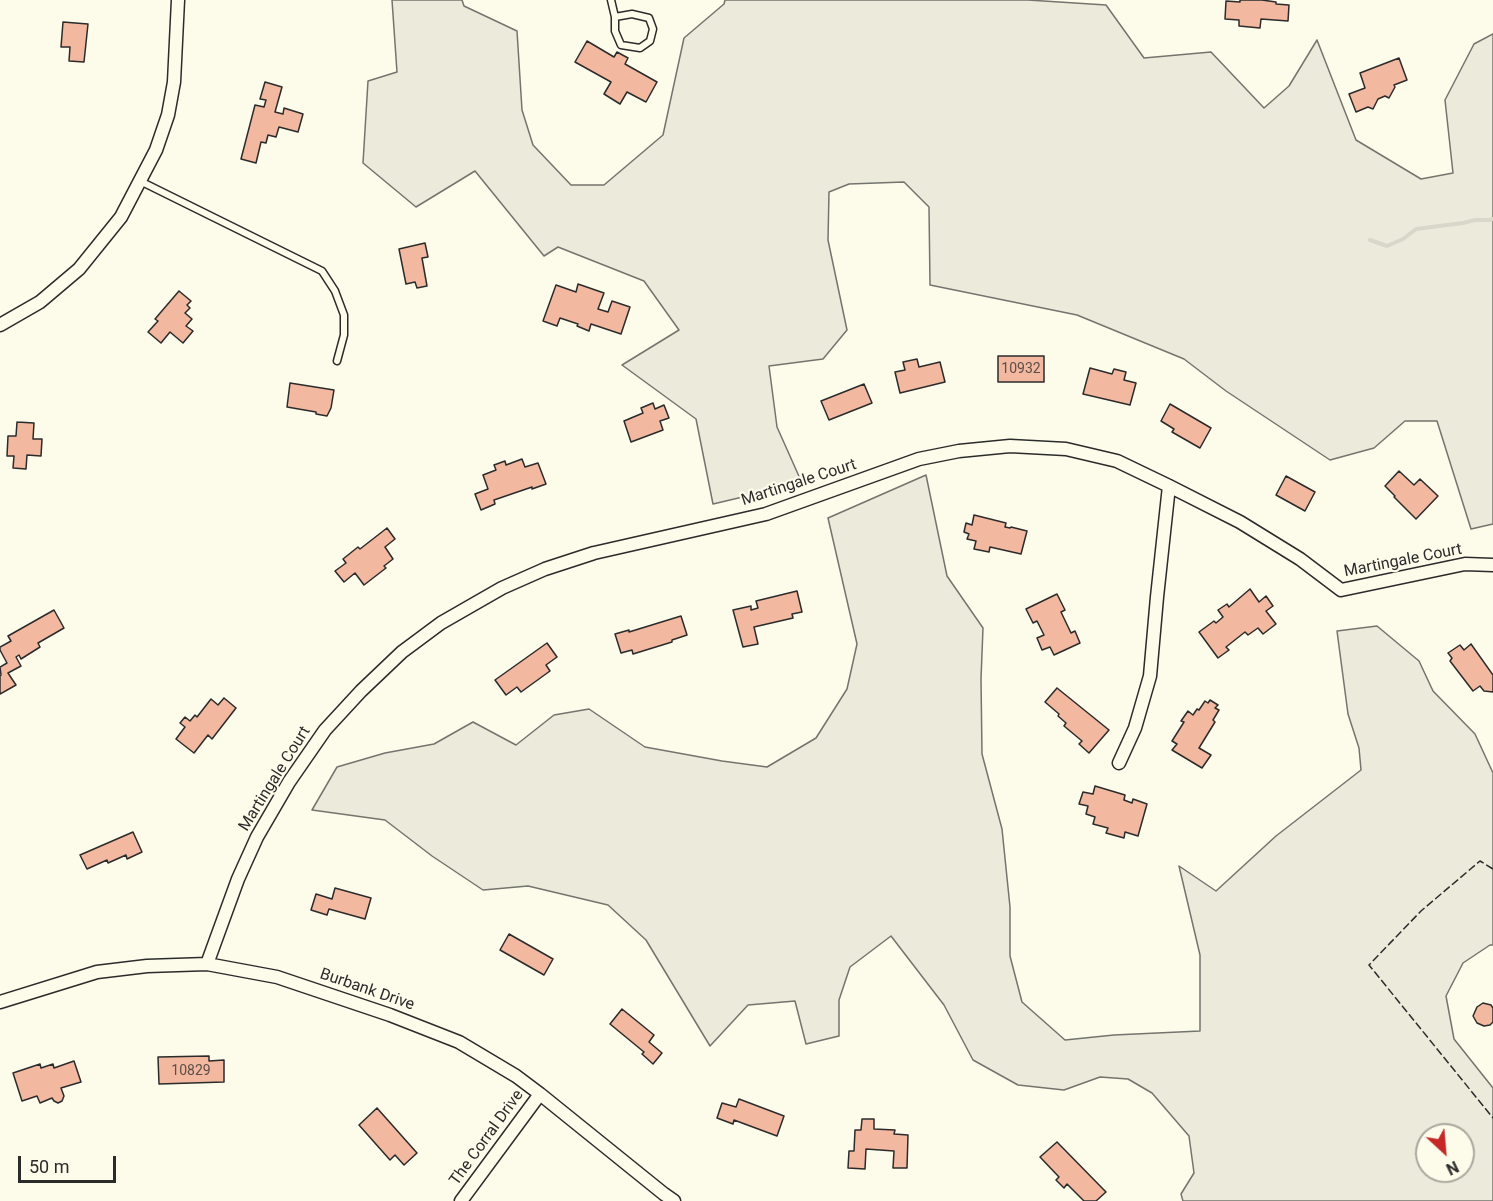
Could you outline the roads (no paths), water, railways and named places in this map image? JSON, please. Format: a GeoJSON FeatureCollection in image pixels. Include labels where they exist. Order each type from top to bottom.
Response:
{"type":"FeatureCollection","features":[{"type":"Feature","properties":{"kind":"street"},"geometry":{"type":"LineString","coordinates":[[0,326],[40,302],[79,269],[121,217],[156,150],[168,115],[174,82],[178,0]]}},
{"type":"Feature","properties":{"kind":"street","name":"Martingale Court"},"geometry":{"type":"LineString","coordinates":[[207,964],[238,879],[257,837],[289,782],[325,730],[361,691],[402,652],[441,623],[502,588],[546,569],[594,553],[766,514],[919,459],[959,451],[1010,446],[1066,449],[1117,461],[1240,522],[1300,559],[1341,590],[1465,564],[1493,565]]}},
{"type":"Feature","properties":{"kind":"street"},"geometry":{"type":"LineString","coordinates":[[1119,763],[1135,728],[1150,676],[1169,486]]}},
{"type":"Feature","properties":{"kind":"street","name":"Burbank Drive"},"geometry":{"type":"LineString","coordinates":[[0,1002],[97,972],[147,966],[207,964],[278,977],[459,1042],[516,1076],[674,1201]]}},
{"type":"Feature","properties":{"kind":"street","name":"The Corral Drive"},"geometry":{"type":"LineString","coordinates":[[461,1201],[540,1094]]}},
{"type":"Feature","properties":{"kind":"lane"},"geometry":{"type":"LineString","coordinates":[[611,0],[615,31],[621,45],[640,48],[650,41],[653,29],[649,18],[632,14],[615,17]]}},
{"type":"Feature","properties":{"kind":"lane"},"geometry":{"type":"LineString","coordinates":[[140,181],[322,271],[344,315],[344,335],[337,361]]}},
{"type":"Feature","properties":{"kind":"waterway"},"geometry":{"type":"LineString","coordinates":[[1370,240],[1387,246],[1403,239],[1416,229],[1493,219]]}}]}
